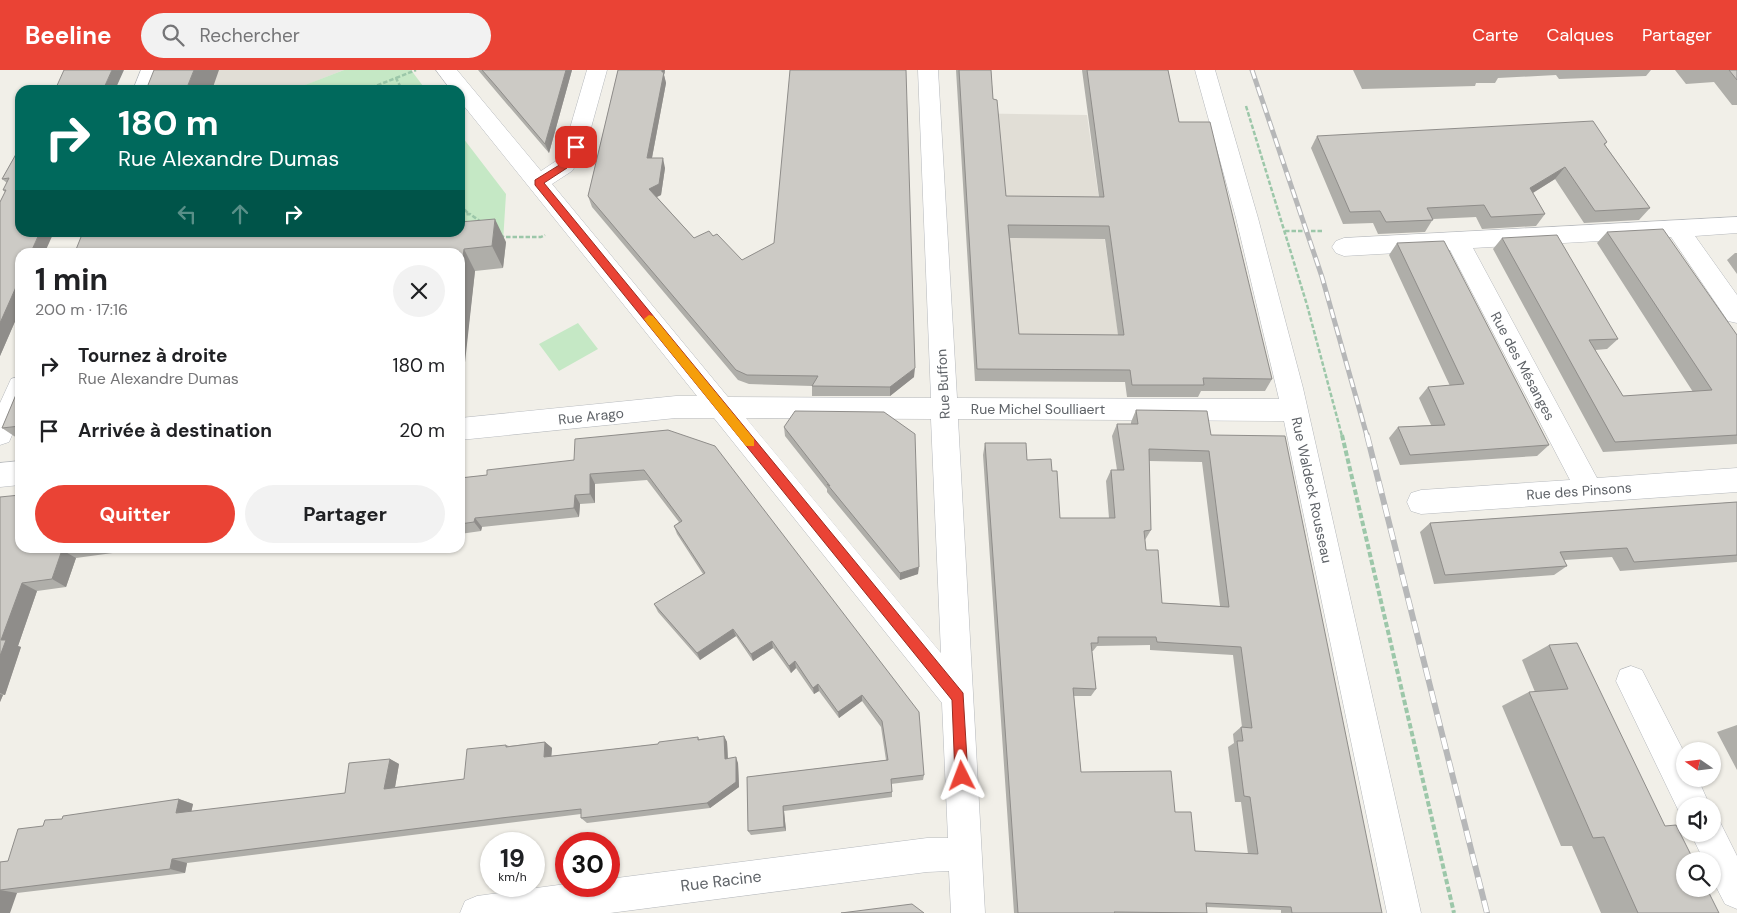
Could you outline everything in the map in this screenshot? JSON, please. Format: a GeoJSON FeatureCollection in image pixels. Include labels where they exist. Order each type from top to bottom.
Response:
{"type":"FeatureCollection","features":[{"type":"Feature","properties":{"kind":"street"},"geometry":{"type":"LineString","coordinates":[[145,85],[151,70]]}},
{"type":"Feature","properties":{"kind":"street"},"geometry":{"type":"LineString","coordinates":[[446,70],[458,85]]}},
{"type":"Feature","properties":{"kind":"street"},"geometry":{"type":"LineString","coordinates":[[538,183],[564,166],[574,153],[597,70]]}},
{"type":"Feature","properties":{"kind":"street","name":"Rue Buffon"},"geometry":{"type":"LineString","coordinates":[[928,70],[968,913]]}},
{"type":"Feature","properties":{"kind":"street","name":"Rue Waldeck Rousseau"},"geometry":{"type":"LineString","coordinates":[[1205,70],[1250,227],[1295,410],[1404,913]]}},
{"type":"Feature","properties":{"kind":"street"},"geometry":{"type":"LineString","coordinates":[[465,93],[958,698]]}},
{"type":"Feature","properties":{"kind":"street"},"geometry":{"type":"LineString","coordinates":[[1344,247],[1737,225]]}},
{"type":"Feature","properties":{"kind":"street"},"geometry":{"type":"LineString","coordinates":[[1678,228],[1737,314]]}},
{"type":"Feature","properties":{"kind":"street","name":"Rue des Mésanges"},"geometry":{"type":"LineString","coordinates":[[1457,241],[1590,491]]}},
{"type":"Feature","properties":{"kind":"street"},"geometry":{"type":"LineString","coordinates":[[0,434],[15,398]]}},
{"type":"Feature","properties":{"kind":"street","name":"Rue Arago"},"geometry":{"type":"LineString","coordinates":[[465,428],[676,407],[722,408]]}},
{"type":"Feature","properties":{"kind":"street","name":"Rue Michel Soulliaert"},"geometry":{"type":"LineString","coordinates":[[722,408],[1295,410]]}},
{"type":"Feature","properties":{"kind":"street"},"geometry":{"type":"LineString","coordinates":[[0,475],[15,474]]}},
{"type":"Feature","properties":{"kind":"street","name":"Rue des Pinsons"},"geometry":{"type":"LineString","coordinates":[[1421,502],[1737,480]]}},
{"type":"Feature","properties":{"kind":"street"},"geometry":{"type":"LineString","coordinates":[[1631,681],[1689,797]]}},
{"type":"Feature","properties":{"kind":"street"},"geometry":{"type":"LineString","coordinates":[[1712,842],[1737,892]]}},
{"type":"Feature","properties":{"kind":"street","name":"Rue Racine"},"geometry":{"type":"LineString","coordinates":[[477,913],[926,855],[965,854]]}},
{"type":"Feature","properties":{"kind":"path"},"geometry":{"type":"LineString","coordinates":[[378,85],[416,70]]}},
{"type":"Feature","properties":{"kind":"path"},"geometry":{"type":"LineString","coordinates":[[396,78],[400,85]]}},
{"type":"Feature","properties":{"kind":"path"},"geometry":{"type":"LineString","coordinates":[[1246,105],[1288,239],[1341,432],[1454,913]]}},
{"type":"Feature","properties":{"kind":"path"},"geometry":{"type":"LineString","coordinates":[[465,210],[483,223]]}},
{"type":"Feature","properties":{"kind":"path"},"geometry":{"type":"LineString","coordinates":[[465,214],[470,214]]}},
{"type":"Feature","properties":{"kind":"path"},"geometry":{"type":"LineString","coordinates":[[497,232],[504,237],[541,237],[570,222]]}},
{"type":"Feature","properties":{"kind":"shaded area"},"geometry":{"type":"Polygon","coordinates":[[[181,70],[344,70],[306,85],[175,85],[181,70]]]}},
{"type":"Feature","properties":{"kind":"shaded area"},"geometry":{"type":"Polygon","coordinates":[[[959,113],[1087,115],[1125,382],[979,381],[959,113]]]}},
{"type":"Feature","properties":{"kind":"green space"},"geometry":{"type":"Polygon","coordinates":[[[344,70],[411,70],[422,85],[305,85],[344,70]]]}},
{"type":"Feature","properties":{"kind":"green space"},"geometry":{"type":"Polygon","coordinates":[[[465,141],[506,194],[503,242],[393,248],[320,248],[322,237],[465,237],[465,141]]]}},
{"type":"Feature","properties":{"kind":"green space"},"geometry":{"type":"Polygon","coordinates":[[[578,323],[598,349],[559,371],[539,344],[578,323]]]}},
{"type":"Feature","properties":{"kind":"building"},"geometry":{"type":"Polygon","coordinates":[[[64,70],[112,70],[105,85],[57,85],[64,70]]]}},
{"type":"Feature","properties":{"kind":"building"},"geometry":{"type":"Polygon","coordinates":[[[154,70],[194,70],[188,85],[148,85],[154,70]]]}},
{"type":"Feature","properties":{"kind":"building"},"geometry":{"type":"Polygon","coordinates":[[[482,70],[566,70],[545,144],[496,86],[482,70]]]}},
{"type":"Feature","properties":{"kind":"building"},"geometry":{"type":"Polygon","coordinates":[[[618,70],[662,70],[664,72],[647,158],[663,158],[659,184],[649,189],[694,238],[709,231],[713,236],[717,234],[742,260],[774,243],[790,70],[906,70],[915,368],[890,387],[812,386],[818,376],[747,375],[736,370],[588,196],[618,70]]]}},
{"type":"Feature","properties":{"kind":"building"},"geometry":{"type":"Polygon","coordinates":[[[959,70],[991,70],[993,99],[997,100],[1006,196],[1104,197],[1087,70],[1168,70],[1179,122],[1210,122],[1272,379],[1203,378],[1204,385],[1132,385],[1130,370],[977,369],[959,70]],[[1008,225],[1019,334],[1124,335],[1109,226],[1008,225]]]}},
{"type":"Feature","properties":{"kind":"building"},"geometry":{"type":"Polygon","coordinates":[[[1729,70],[1737,70],[1737,80],[1729,70]]]}},
{"type":"Feature","properties":{"kind":"building"},"geometry":{"type":"Polygon","coordinates":[[[1593,121],[1607,142],[1604,144],[1650,208],[1595,211],[1565,167],[1530,188],[1545,214],[1491,217],[1484,205],[1427,208],[1433,220],[1386,222],[1380,211],[1350,212],[1317,136],[1593,121]]]}},
{"type":"Feature","properties":{"kind":"building"},"geometry":{"type":"Polygon","coordinates":[[[15,156],[15,237],[38,237],[33,248],[15,248],[15,289],[0,323],[0,202],[9,178],[2,179],[15,156]]]}},
{"type":"Feature","properties":{"kind":"building"},"geometry":{"type":"Polygon","coordinates":[[[495,219],[492,246],[465,249],[77,248],[81,237],[465,237],[465,222],[495,219]]]}},
{"type":"Feature","properties":{"kind":"building"},"geometry":{"type":"Polygon","coordinates":[[[1663,229],[1737,335],[1737,435],[1615,442],[1502,238],[1557,235],[1618,339],[1589,340],[1623,396],[1712,390],[1607,232],[1663,229]]]}},
{"type":"Feature","properties":{"kind":"building"},"geometry":{"type":"Polygon","coordinates":[[[1444,241],[1549,445],[1410,455],[1398,427],[1445,425],[1428,387],[1464,384],[1397,243],[1444,241]]]}},
{"type":"Feature","properties":{"kind":"building"},"geometry":{"type":"Polygon","coordinates":[[[15,397],[15,427],[2,428],[15,397]]]}},
{"type":"Feature","properties":{"kind":"building"},"geometry":{"type":"Polygon","coordinates":[[[1136,410],[1207,411],[1211,435],[1285,436],[1382,913],[1292,913],[1291,907],[1206,903],[1207,913],[1018,913],[985,443],[1026,443],[1027,460],[1051,459],[1052,471],[1057,471],[1060,518],[1115,518],[1111,470],[1124,470],[1117,424],[1138,424],[1136,410]],[[1149,449],[1151,530],[1144,531],[1146,550],[1158,550],[1162,603],[1229,607],[1209,451],[1149,449]],[[1098,637],[1098,643],[1091,643],[1096,689],[1073,688],[1081,772],[1171,771],[1175,812],[1191,812],[1195,851],[1258,854],[1250,797],[1244,796],[1237,741],[1243,741],[1241,727],[1252,728],[1241,647],[1157,642],[1156,637],[1098,637]]]}},
{"type":"Feature","properties":{"kind":"building"},"geometry":{"type":"Polygon","coordinates":[[[795,411],[884,412],[915,434],[919,567],[900,573],[827,484],[830,486],[784,427],[795,411]]]}},
{"type":"Feature","properties":{"kind":"building"},"geometry":{"type":"Polygon","coordinates":[[[668,430],[715,446],[919,712],[924,775],[891,779],[892,792],[783,806],[784,827],[748,831],[747,777],[888,760],[882,721],[862,695],[838,712],[818,684],[813,688],[795,661],[789,666],[772,641],[751,654],[733,629],[697,653],[654,604],[705,573],[674,526],[682,521],[644,470],[590,474],[590,494],[575,495],[574,508],[475,518],[474,522],[465,523],[465,477],[487,475],[487,470],[574,460],[575,439],[668,430]]]}},
{"type":"Feature","properties":{"kind":"building"},"geometry":{"type":"Polygon","coordinates":[[[15,496],[15,553],[61,553],[52,579],[22,583],[1,640],[6,640],[0,656],[0,497],[15,496]]]}},
{"type":"Feature","properties":{"kind":"building"},"geometry":{"type":"Polygon","coordinates":[[[1737,502],[1737,555],[1634,562],[1627,548],[1560,552],[1567,566],[1445,575],[1430,523],[1737,502]]]}},
{"type":"Feature","properties":{"kind":"building"},"geometry":{"type":"Polygon","coordinates":[[[1577,643],[1665,826],[1676,825],[1676,842],[1684,842],[1690,852],[1676,852],[1676,897],[1711,897],[1719,913],[1638,913],[1604,837],[1593,838],[1529,692],[1568,689],[1549,645],[1577,643]]]}},
{"type":"Feature","properties":{"kind":"building"},"geometry":{"type":"Polygon","coordinates":[[[724,736],[725,759],[736,757],[736,782],[707,803],[581,818],[581,809],[501,818],[172,859],[170,869],[0,890],[0,862],[8,861],[18,829],[43,826],[45,820],[62,819],[63,816],[179,799],[176,813],[345,793],[349,763],[390,759],[384,789],[464,779],[467,749],[545,742],[544,757],[658,744],[659,742],[698,737],[698,740],[724,736]]]}},
{"type":"Feature","properties":{"kind":"building"},"geometry":{"type":"Polygon","coordinates":[[[912,904],[924,913],[841,913],[912,904]]]}},
{"type":"Feature","properties":{"kind":"railway"},"geometry":{"type":"LineString","coordinates":[[1252,70],[1322,277],[1367,436]]}},
{"type":"Feature","properties":{"kind":"railway"},"geometry":{"type":"LineString","coordinates":[[1367,435],[1487,913]]}},
{"type":"Feature","properties":{"kind":"slow traffic"},"geometry":{"type":"LineString","coordinates":[[649,319],[750,442]]}},
{"type":"Feature","properties":{"kind":"route"},"geometry":{"type":"LineString","coordinates":[[576,147],[574,153],[564,166],[538,183],[958,698],[962,776]]}}]}
